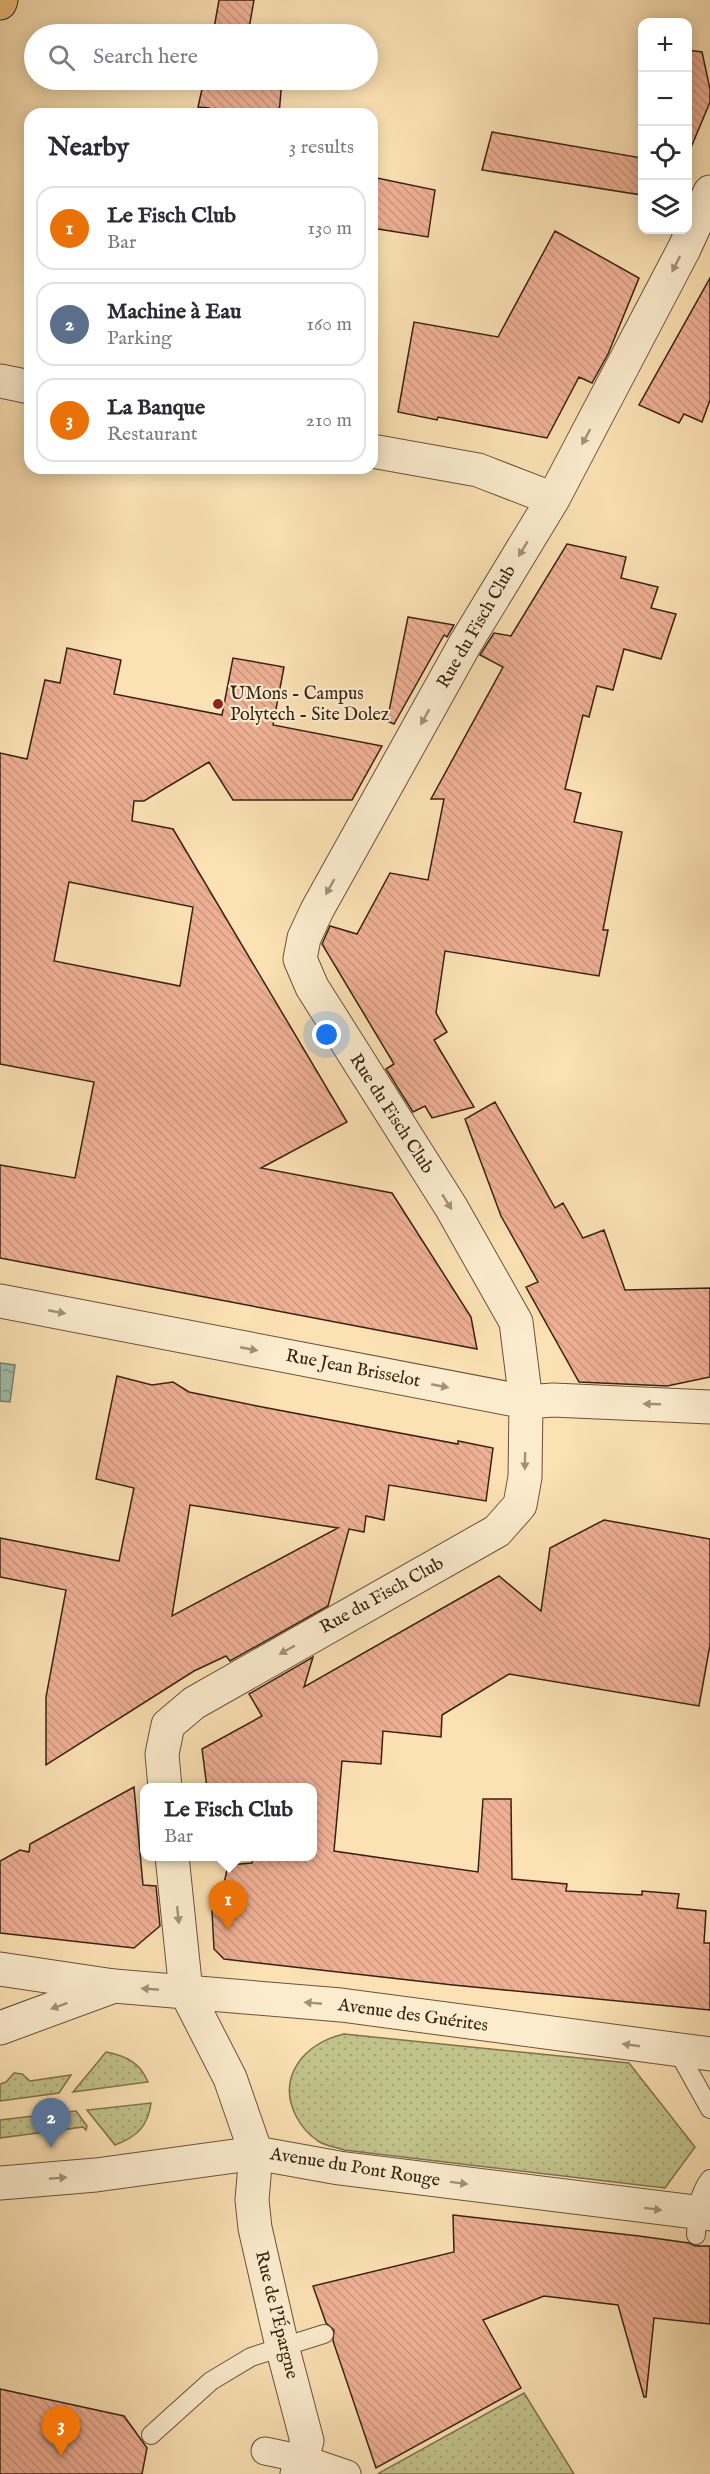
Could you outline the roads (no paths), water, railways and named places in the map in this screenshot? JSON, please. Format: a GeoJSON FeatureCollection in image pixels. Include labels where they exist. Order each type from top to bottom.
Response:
{"type":"FeatureCollection","features":[{"type":"Feature","properties":{"kind":"street","name":"Rue du Fisch Club"},"geometry":{"type":"LineString","coordinates":[[165,1783],[162,1754],[168,1725],[194,1703],[497,1531],[520,1504],[525,1477],[526,1402],[516,1322],[451,1208],[312,987],[300,959],[304,938],[317,910],[465,644],[554,499],[684,249],[710,192]]}},
{"type":"Feature","properties":{"kind":"street"},"geometry":{"type":"LineString","coordinates":[[0,381],[24,386]]}},
{"type":"Feature","properties":{"kind":"street"},"geometry":{"type":"LineString","coordinates":[[378,452],[478,470],[554,499]]}},
{"type":"Feature","properties":{"kind":"street","name":"Rue Jean Brisselot"},"geometry":{"type":"LineString","coordinates":[[0,1301],[526,1402],[553,1400],[710,1407]]}},
{"type":"Feature","properties":{"kind":"street"},"geometry":{"type":"LineString","coordinates":[[172,1861],[186,1992],[230,2078],[256,2153]]}},
{"type":"Feature","properties":{"kind":"street","name":"Avenue des Guérites"},"geometry":{"type":"LineString","coordinates":[[0,1969],[114,1986],[341,2006],[710,2054]]}},
{"type":"Feature","properties":{"kind":"street","name":"Avenue des Guérites"},"geometry":{"type":"LineString","coordinates":[[0,2028],[114,1986]]}},
{"type":"Feature","properties":{"kind":"street","name":"Avenue du Pont Rouge"},"geometry":{"type":"LineString","coordinates":[[0,2183],[96,2175],[256,2153],[701,2221]]}},
{"type":"Feature","properties":{"kind":"street","name":"Rue de l'Épargne"},"geometry":{"type":"LineString","coordinates":[[256,2153],[252,2200],[255,2228],[307,2441],[300,2467]]}},
{"type":"Feature","properties":{"kind":"street"},"geometry":{"type":"LineString","coordinates":[[265,2451],[300,2467],[346,2474]]}},
{"type":"Feature","properties":{"kind":"lane"},"geometry":{"type":"LineString","coordinates":[[676,2050],[710,2109]]}},
{"type":"Feature","properties":{"kind":"lane"},"geometry":{"type":"LineString","coordinates":[[701,2221],[702,2188],[710,2179]]}},
{"type":"Feature","properties":{"kind":"lane"},"geometry":{"type":"LineString","coordinates":[[151,2435],[211,2381],[257,2354],[324,2334]]}},
{"type":"Feature","properties":{"kind":"water"},"geometry":{"type":"Polygon","coordinates":[[[0,1363],[15,1365],[10,1402],[0,1401],[0,1363]]]}},
{"type":"Feature","properties":{"kind":"place","name":"UMons - Campus Polytech - Site Dolez"},"geometry":{"type":"Point","coordinates":[218,704]}},
{"type":"Feature","properties":{"kind":"place","name":"Le Fisch Club"},"geometry":{"type":"Point","coordinates":[228,1930]}},
{"type":"Feature","properties":{"kind":"place","name":"Machine à Eau"},"geometry":{"type":"Point","coordinates":[51,2148]}},
{"type":"Feature","properties":{"kind":"place","name":"La Banque"},"geometry":{"type":"Point","coordinates":[61,2456]}}]}
